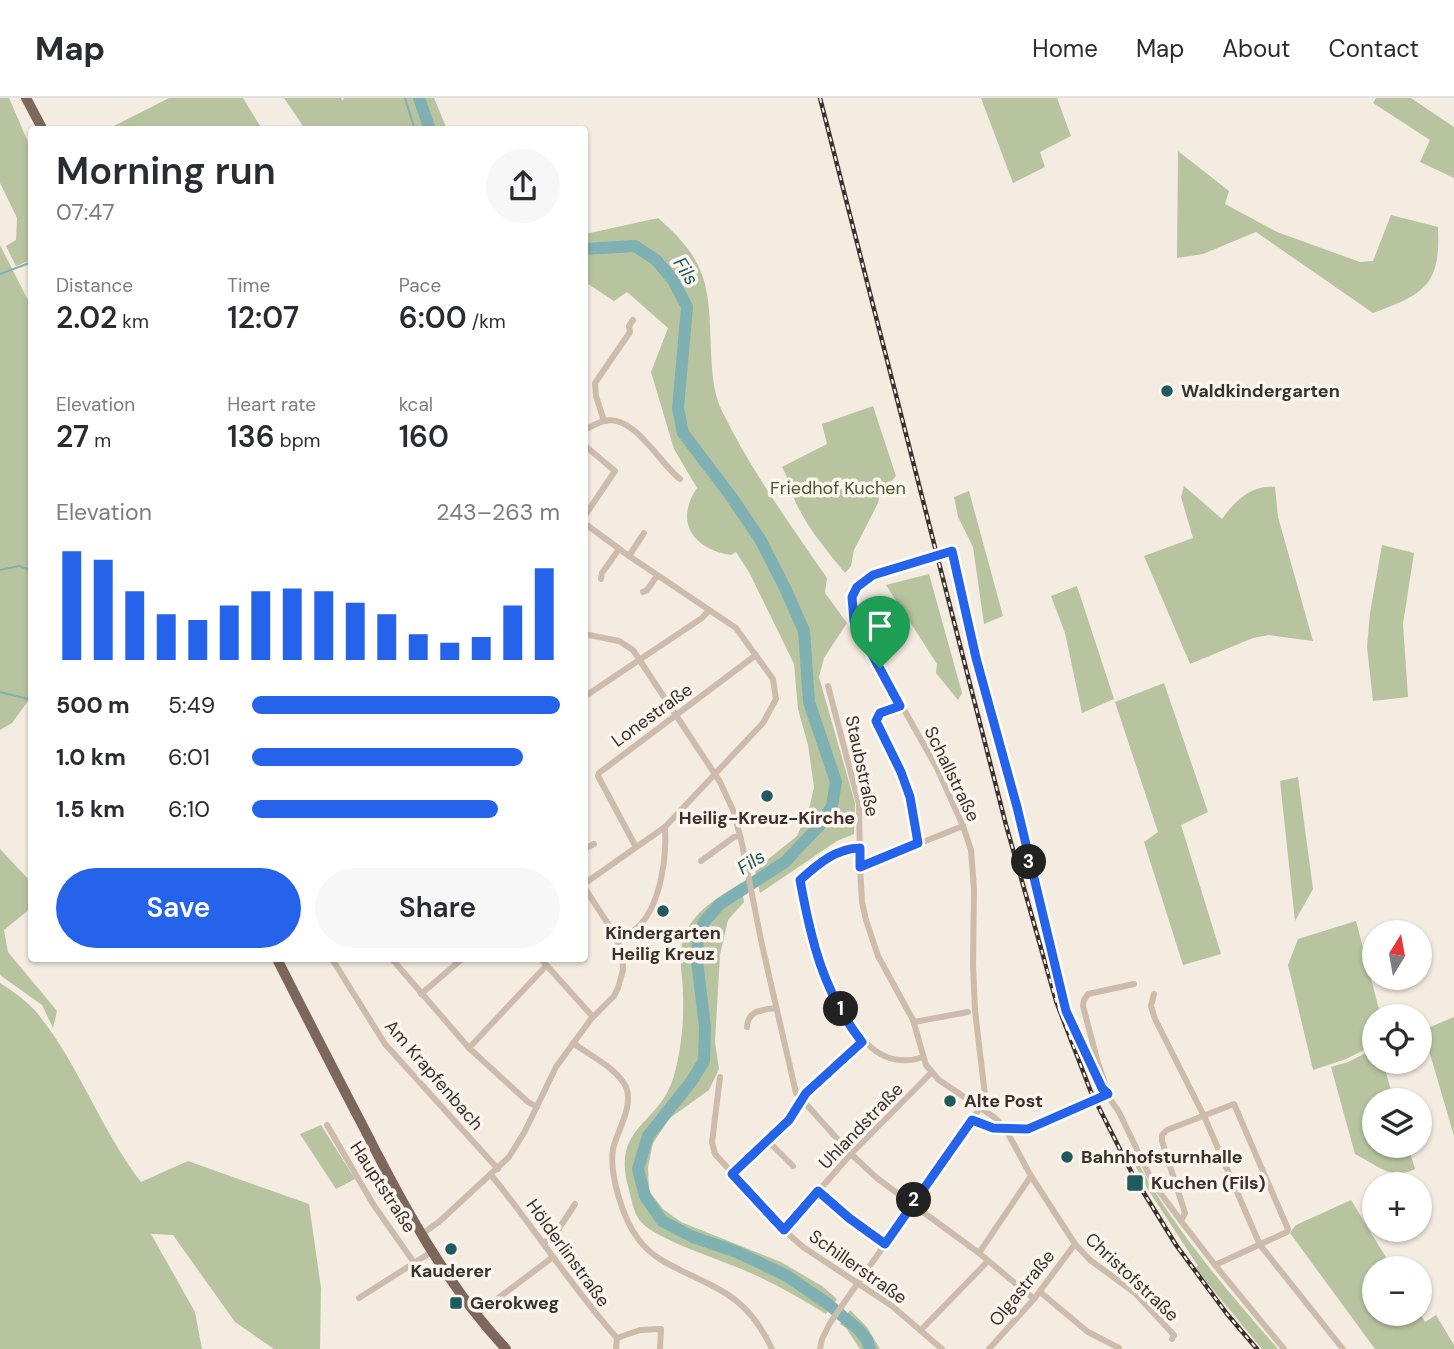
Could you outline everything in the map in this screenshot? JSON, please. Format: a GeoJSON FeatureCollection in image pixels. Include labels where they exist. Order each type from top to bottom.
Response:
{"type":"FeatureCollection","features":[{"type":"Feature","properties":{"kind":"main road"},"geometry":{"type":"LineString","coordinates":[[26,98],[41,126]]}},
{"type":"Feature","properties":{"kind":"main road","name":"Hauptstraße"},"geometry":{"type":"LineString","coordinates":[[279,962],[388,1175],[422,1234],[477,1314],[506,1349]]}},
{"type":"Feature","properties":{"kind":"street"},"geometry":{"type":"LineString","coordinates":[[604,421],[595,383],[630,332],[629,326],[633,320]]}},
{"type":"Feature","properties":{"kind":"street"},"geometry":{"type":"LineString","coordinates":[[588,428],[604,421],[623,423],[640,436],[670,472],[680,479]]}},
{"type":"Feature","properties":{"kind":"street"},"geometry":{"type":"LineString","coordinates":[[588,448],[615,471],[588,511]]}},
{"type":"Feature","properties":{"kind":"street"},"geometry":{"type":"LineString","coordinates":[[588,526],[736,628],[773,679],[776,699],[763,723],[665,827],[588,882]]}},
{"type":"Feature","properties":{"kind":"street"},"geometry":{"type":"LineString","coordinates":[[629,556],[644,533]]}},
{"type":"Feature","properties":{"kind":"street"},"geometry":{"type":"LineString","coordinates":[[601,579],[602,572],[619,549]]}},
{"type":"Feature","properties":{"kind":"street","name":"Schallstraße"},"geometry":{"type":"LineString","coordinates":[[980,1108],[985,1095],[975,1011],[971,850],[937,768],[854,621],[852,597],[857,587],[873,575],[952,551],[976,658],[1066,1011],[1102,1088],[1108,1094]]}},
{"type":"Feature","properties":{"kind":"street"},"geometry":{"type":"LineString","coordinates":[[643,592],[657,576]]}},
{"type":"Feature","properties":{"kind":"street"},"geometry":{"type":"LineString","coordinates":[[588,694],[702,618],[709,610]]}},
{"type":"Feature","properties":{"kind":"street"},"geometry":{"type":"LineString","coordinates":[[588,635],[625,644],[639,660],[729,801],[740,836],[793,1084],[801,1100],[877,1179],[979,1253],[1034,1299]]}},
{"type":"Feature","properties":{"kind":"street","name":"Lonestraße"},"geometry":{"type":"LineString","coordinates":[[636,848],[598,776],[602,770],[756,655]]}},
{"type":"Feature","properties":{"kind":"street","name":"Staubstraße"},"geometry":{"type":"LineString","coordinates":[[828,686],[859,804],[862,902],[872,940],[914,1022],[923,1057],[931,1073],[1005,1128]]}},
{"type":"Feature","properties":{"kind":"street"},"geometry":{"type":"LineString","coordinates":[[900,706],[880,713],[876,721],[910,797],[918,843]]}},
{"type":"Feature","properties":{"kind":"street"},"geometry":{"type":"LineString","coordinates":[[860,867],[963,826]]}},
{"type":"Feature","properties":{"kind":"street"},"geometry":{"type":"LineString","coordinates":[[618,941],[641,924],[653,903],[664,867],[665,827]]}},
{"type":"Feature","properties":{"kind":"street"},"geometry":{"type":"LineString","coordinates":[[701,861],[734,837],[740,836]]}},
{"type":"Feature","properties":{"kind":"street"},"geometry":{"type":"LineString","coordinates":[[588,847],[594,844]]}},
{"type":"Feature","properties":{"kind":"street"},"geometry":{"type":"LineString","coordinates":[[860,848],[832,855],[800,880],[815,953],[850,1026],[862,1042],[880,1054],[897,1059],[910,1061],[923,1057]]}},
{"type":"Feature","properties":{"kind":"street"},"geometry":{"type":"LineString","coordinates":[[422,1234],[440,1222],[498,1169],[515,1148],[556,1067],[593,1017],[614,996],[622,979],[623,961],[618,941],[588,892]]}},
{"type":"Feature","properties":{"kind":"street","name":"Am Krapfenbach"},"geometry":{"type":"LineString","coordinates":[[334,962],[385,1044],[498,1169]]}},
{"type":"Feature","properties":{"kind":"street"},"geometry":{"type":"LineString","coordinates":[[395,962],[469,1048],[528,1102],[537,1107]]}},
{"type":"Feature","properties":{"kind":"street"},"geometry":{"type":"LineString","coordinates":[[421,994],[458,962]]}},
{"type":"Feature","properties":{"kind":"street"},"geometry":{"type":"LineString","coordinates":[[543,962],[593,1017]]}},
{"type":"Feature","properties":{"kind":"street"},"geometry":{"type":"LineString","coordinates":[[469,1048],[546,966]]}},
{"type":"Feature","properties":{"kind":"street"},"geometry":{"type":"LineString","coordinates":[[1134,984],[1088,994],[1084,1000],[1083,1006],[1108,1094],[1153,1183],[1215,1265],[1284,1349]]}},
{"type":"Feature","properties":{"kind":"street"},"geometry":{"type":"LineString","coordinates":[[1154,994],[1152,1006],[1155,1019],[1204,1116],[1261,1245],[1343,1349]]}},
{"type":"Feature","properties":{"kind":"street"},"geometry":{"type":"LineString","coordinates":[[747,1027],[751,1014],[776,1008]]}},
{"type":"Feature","properties":{"kind":"street"},"geometry":{"type":"LineString","coordinates":[[914,1022],[968,1012]]}},
{"type":"Feature","properties":{"kind":"street"},"geometry":{"type":"LineString","coordinates":[[732,1174],[789,1120],[801,1100],[862,1042]]}},
{"type":"Feature","properties":{"kind":"street"},"geometry":{"type":"LineString","coordinates":[[573,1043],[618,1076],[627,1089],[626,1112],[613,1149],[612,1164],[618,1197],[638,1240],[658,1259],[730,1295],[746,1307],[764,1332],[772,1349]]}},
{"type":"Feature","properties":{"kind":"street","name":"Uhlandstraße"},"geometry":{"type":"LineString","coordinates":[[784,1230],[851,1154],[931,1073]]}},
{"type":"Feature","properties":{"kind":"street","name":"Schillerstraße"},"geometry":{"type":"LineString","coordinates":[[720,1077],[712,1142],[715,1154],[784,1230],[803,1247],[892,1306],[942,1349]]}},
{"type":"Feature","properties":{"kind":"street"},"geometry":{"type":"LineString","coordinates":[[972,1120],[985,1126],[1028,1129],[1108,1094]]}},
{"type":"Feature","properties":{"kind":"street"},"geometry":{"type":"LineString","coordinates":[[1181,1221],[1185,1213],[1162,1135],[1167,1130],[1234,1104],[1288,1225],[1287,1232],[1215,1265]]}},
{"type":"Feature","properties":{"kind":"street"},"geometry":{"type":"LineString","coordinates":[[820,1349],[821,1339],[830,1323],[980,1108]]}},
{"type":"Feature","properties":{"kind":"street","name":"Hauptstraße"},"geometry":{"type":"LineString","coordinates":[[327,1125],[373,1204],[415,1264]]}},
{"type":"Feature","properties":{"kind":"street","name":"Christofstraße"},"geometry":{"type":"LineString","coordinates":[[1005,1128],[1031,1176],[1075,1244],[1090,1260],[1135,1293],[1174,1335],[1172,1339]]}},
{"type":"Feature","properties":{"kind":"street"},"geometry":{"type":"LineString","coordinates":[[768,1141],[793,1166]]}},
{"type":"Feature","properties":{"kind":"street","name":"Hölderlinstraße"},"geometry":{"type":"LineString","coordinates":[[491,1175],[554,1256],[587,1305],[617,1338]]}},
{"type":"Feature","properties":{"kind":"street"},"geometry":{"type":"LineString","coordinates":[[979,1253],[1031,1176]]}},
{"type":"Feature","properties":{"kind":"street"},"geometry":{"type":"LineString","coordinates":[[818,1191],[885,1244]]}},
{"type":"Feature","properties":{"kind":"street"},"geometry":{"type":"LineString","coordinates":[[544,1243],[556,1233],[575,1204]]}},
{"type":"Feature","properties":{"kind":"street","name":"Olgastraße"},"geometry":{"type":"LineString","coordinates":[[989,1349],[1040,1292],[1075,1244]]}},
{"type":"Feature","properties":{"kind":"street"},"geometry":{"type":"LineString","coordinates":[[359,1298],[433,1251]]}},
{"type":"Feature","properties":{"kind":"street"},"geometry":{"type":"LineString","coordinates":[[477,1314],[554,1256]]}},
{"type":"Feature","properties":{"kind":"street"},"geometry":{"type":"LineString","coordinates":[[921,1330],[988,1261]]}},
{"type":"Feature","properties":{"kind":"street"},"geometry":{"type":"LineString","coordinates":[[1040,1292],[1088,1332],[1119,1348]]}},
{"type":"Feature","properties":{"kind":"street"},"geometry":{"type":"LineString","coordinates":[[616,1349],[617,1338],[640,1330],[661,1329],[660,1349]]}},
{"type":"Feature","properties":{"kind":"green space"},"geometry":{"type":"Polygon","coordinates":[[[0,98],[9,98],[28,142],[28,261],[16,266],[6,246],[16,240],[17,218],[0,183],[0,98]]]}},
{"type":"Feature","properties":{"kind":"green space"},"geometry":{"type":"Polygon","coordinates":[[[169,98],[243,98],[260,126],[114,126],[169,98]]]}},
{"type":"Feature","properties":{"kind":"green space"},"geometry":{"type":"Polygon","coordinates":[[[284,98],[341,98],[343,101],[344,98],[434,98],[446,126],[303,126],[284,98]]]}},
{"type":"Feature","properties":{"kind":"green space"},"geometry":{"type":"Polygon","coordinates":[[[981,98],[1057,98],[1071,136],[1040,152],[1045,167],[1013,183],[981,98]]]}},
{"type":"Feature","properties":{"kind":"green space"},"geometry":{"type":"Polygon","coordinates":[[[1376,98],[1411,98],[1454,127],[1454,178],[1420,162],[1430,140],[1373,103],[1376,98]]]}},
{"type":"Feature","properties":{"kind":"green space"},"geometry":{"type":"Polygon","coordinates":[[[1178,151],[1229,191],[1225,204],[1277,232],[1360,262],[1373,261],[1391,215],[1438,227],[1436,263],[1432,275],[1417,293],[1373,313],[1256,232],[1203,254],[1177,258],[1178,151]]]}},
{"type":"Feature","properties":{"kind":"green space"},"geometry":{"type":"Polygon","coordinates":[[[658,218],[688,248],[697,263],[707,292],[713,381],[721,409],[757,474],[827,578],[825,593],[847,623],[824,658],[819,677],[855,803],[854,834],[837,841],[760,893],[755,870],[797,836],[809,809],[814,787],[808,745],[798,709],[794,664],[749,572],[736,552],[731,555],[706,547],[691,532],[687,512],[697,488],[674,449],[651,372],[668,328],[627,292],[614,301],[588,284],[588,233],[658,218]]]}},
{"type":"Feature","properties":{"kind":"green space"},"geometry":{"type":"Polygon","coordinates":[[[0,245],[28,300],[28,701],[12,723],[0,730],[0,245]]]}},
{"type":"Feature","properties":{"kind":"green space","name":"Friedhof Kuchen"},"geometry":{"type":"Polygon","coordinates":[[[873,406],[896,476],[880,494],[854,550],[851,566],[845,573],[806,522],[782,467],[827,444],[822,424],[873,406]]]}},
{"type":"Feature","properties":{"kind":"green space"},"geometry":{"type":"Polygon","coordinates":[[[1184,486],[1222,519],[1232,506],[1251,491],[1275,487],[1278,517],[1313,641],[1269,635],[1253,638],[1190,664],[1144,556],[1193,538],[1181,497],[1184,486]]]}},
{"type":"Feature","properties":{"kind":"green space"},"geometry":{"type":"Polygon","coordinates":[[[969,491],[1003,616],[984,624],[973,547],[958,517],[954,497],[969,491]]]}},
{"type":"Feature","properties":{"kind":"green space"},"geometry":{"type":"Polygon","coordinates":[[[1382,545],[1414,553],[1403,624],[1408,697],[1373,701],[1367,647],[1382,545]]]}},
{"type":"Feature","properties":{"kind":"green space"},"geometry":{"type":"Polygon","coordinates":[[[929,574],[962,693],[958,700],[936,673],[937,664],[886,585],[929,574]]]}},
{"type":"Feature","properties":{"kind":"green space"},"geometry":{"type":"Polygon","coordinates":[[[1077,586],[1114,699],[1082,713],[1065,633],[1051,596],[1077,586]]]}},
{"type":"Feature","properties":{"kind":"green space"},"geometry":{"type":"Polygon","coordinates":[[[1164,683],[1208,812],[1181,825],[1221,954],[1183,965],[1144,842],[1158,832],[1115,702],[1164,683]]]}},
{"type":"Feature","properties":{"kind":"green space"},"geometry":{"type":"Polygon","coordinates":[[[1298,777],[1313,889],[1295,921],[1280,781],[1298,777]]]}},
{"type":"Feature","properties":{"kind":"green space"},"geometry":{"type":"Polygon","coordinates":[[[0,849],[28,879],[28,910],[4,930],[8,952],[57,1011],[53,1028],[42,1005],[0,975],[0,849]]]}},
{"type":"Feature","properties":{"kind":"green space"},"geometry":{"type":"Polygon","coordinates":[[[741,883],[744,902],[728,920],[720,955],[715,1042],[719,1069],[709,1090],[670,1118],[653,1143],[648,1167],[649,1191],[663,1209],[681,1222],[781,1262],[822,1286],[837,1299],[826,1314],[767,1281],[674,1242],[648,1228],[636,1213],[628,1186],[625,1166],[626,1151],[631,1138],[666,1094],[678,1059],[683,1016],[683,940],[696,916],[741,883]]]}},
{"type":"Feature","properties":{"kind":"green space"},"geometry":{"type":"Polygon","coordinates":[[[1356,921],[1362,944],[1362,990],[1374,990],[1378,1004],[1362,1004],[1362,1051],[1313,1070],[1288,965],[1298,939],[1356,921]]]}},
{"type":"Feature","properties":{"kind":"green space"},"geometry":{"type":"Polygon","coordinates":[[[0,983],[30,1005],[53,1034],[114,1141],[141,1182],[188,1161],[309,1204],[321,1288],[320,1349],[274,1349],[235,1322],[173,1235],[151,1234],[195,1312],[202,1349],[0,1349],[0,983]]]}},
{"type":"Feature","properties":{"kind":"green space"},"geometry":{"type":"Polygon","coordinates":[[[1454,1017],[1454,1136],[1432,1061],[1432,1026],[1454,1017]]]}},
{"type":"Feature","properties":{"kind":"green space"},"geometry":{"type":"Polygon","coordinates":[[[1362,1055],[1362,1074],[1386,1074],[1390,1088],[1362,1088],[1362,1158],[1355,1154],[1331,1067],[1362,1055]]]}},
{"type":"Feature","properties":{"kind":"green space"},"geometry":{"type":"Polygon","coordinates":[[[321,1125],[355,1179],[336,1189],[300,1134],[321,1125]]]}},
{"type":"Feature","properties":{"kind":"green space"},"geometry":{"type":"Polygon","coordinates":[[[1130,1148],[1179,1228],[1217,1278],[1278,1349],[1262,1349],[1195,1268],[1198,1266],[1147,1188],[1127,1150],[1130,1148]]]}},
{"type":"Feature","properties":{"kind":"green space"},"geometry":{"type":"Polygon","coordinates":[[[1362,1158],[1412,1158],[1415,1169],[1406,1172],[1384,1170],[1362,1158]]]}},
{"type":"Feature","properties":{"kind":"green space"},"geometry":{"type":"Polygon","coordinates":[[[1351,1200],[1362,1218],[1362,1242],[1377,1242],[1385,1256],[1362,1256],[1362,1326],[1432,1326],[1432,1318],[1436,1315],[1454,1349],[1375,1349],[1290,1233],[1296,1225],[1351,1200]]]}},
{"type":"Feature","properties":{"kind":"green space"},"geometry":{"type":"Polygon","coordinates":[[[850,1310],[867,1327],[880,1349],[860,1349],[846,1328],[840,1324],[850,1310]]]}},
{"type":"Feature","properties":{"kind":"waterway"},"geometry":{"type":"LineString","coordinates":[[405,98],[414,126]]}},
{"type":"Feature","properties":{"kind":"waterway","name":"Fils"},"geometry":{"type":"LineString","coordinates":[[419,98],[429,126]]}},
{"type":"Feature","properties":{"kind":"waterway","name":"Fils"},"geometry":{"type":"LineString","coordinates":[[588,249],[635,246],[656,260],[673,280],[687,307],[678,408],[683,433],[760,539],[804,631],[809,702],[836,782],[832,806],[819,826],[785,862],[720,904],[704,922],[698,940],[697,961],[705,1027],[704,1061],[691,1082],[648,1136],[638,1169],[645,1196],[662,1221],[693,1237],[737,1252],[787,1276],[828,1304],[859,1330],[870,1349]]}},
{"type":"Feature","properties":{"kind":"waterway"},"geometry":{"type":"LineString","coordinates":[[0,274],[28,264]]}},
{"type":"Feature","properties":{"kind":"waterway"},"geometry":{"type":"LineString","coordinates":[[0,570],[19,566],[28,569]]}},
{"type":"Feature","properties":{"kind":"waterway"},"geometry":{"type":"LineString","coordinates":[[0,692],[28,699]]}},
{"type":"Feature","properties":{"kind":"railway"},"geometry":{"type":"LineString","coordinates":[[820,98],[1006,825],[1056,1001],[1091,1092],[1134,1177],[1176,1245],[1227,1314],[1257,1349]]}},
{"type":"Feature","properties":{"kind":"place","name":"Waldkindergarten"},"geometry":{"type":"Point","coordinates":[1167,391]}},
{"type":"Feature","properties":{"kind":"place","name":"Heilig-Kreuz-Kirche"},"geometry":{"type":"Point","coordinates":[767,796]}},
{"type":"Feature","properties":{"kind":"place","name":"Kindergarten Heilig Kreuz"},"geometry":{"type":"Point","coordinates":[663,911]}},
{"type":"Feature","properties":{"kind":"place","name":"Alte Post"},"geometry":{"type":"Point","coordinates":[950,1101]}},
{"type":"Feature","properties":{"kind":"place","name":"Bahnhofsturnhalle"},"geometry":{"type":"Point","coordinates":[1067,1157]}},
{"type":"Feature","properties":{"kind":"place","name":"Kuchen (Fils)"},"geometry":{"type":"Point","coordinates":[1135,1183]}},
{"type":"Feature","properties":{"kind":"place","name":"Kauderer"},"geometry":{"type":"Point","coordinates":[451,1249]}},
{"type":"Feature","properties":{"kind":"place","name":"Gerokweg"},"geometry":{"type":"Point","coordinates":[456,1303]}},
{"type":"Feature","properties":{"kind":"route"},"geometry":{"type":"LineString","coordinates":[[952,551],[976,658],[1017,807],[1066,1011],[1102,1088],[1108,1094],[1028,1129],[993,1128],[972,1120],[885,1244],[818,1191],[784,1230],[732,1174],[789,1120],[806,1093],[862,1042],[850,1026],[815,953],[800,880],[832,855],[852,848],[860,848],[860,867],[918,843],[910,797],[876,721],[880,713],[900,706],[880,668],[854,621],[851,603],[857,587],[873,575],[952,551]]}}]}
